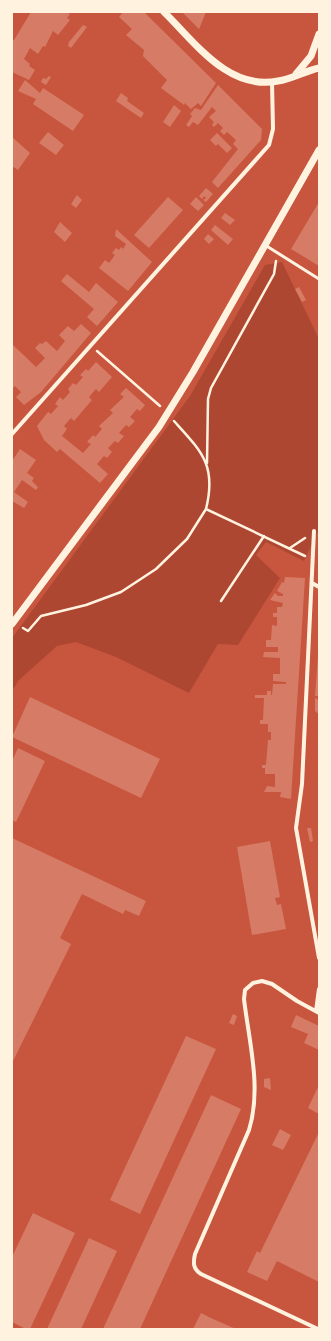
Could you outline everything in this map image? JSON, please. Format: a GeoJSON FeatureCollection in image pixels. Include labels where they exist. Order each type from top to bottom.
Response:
{"type":"FeatureCollection","features":[{"type":"Feature","properties":{"kind":"street"},"geometry":{"type":"LineString","coordinates":[[164,12],[229,74],[244,79],[272,82],[293,77],[319,68]]}},
{"type":"Feature","properties":{"kind":"street"},"geometry":{"type":"LineString","coordinates":[[293,77],[308,60],[319,34]]}},
{"type":"Feature","properties":{"kind":"street"},"geometry":{"type":"LineString","coordinates":[[12,434],[268,145],[273,129],[272,82]]}},
{"type":"Feature","properties":{"kind":"street"},"geometry":{"type":"LineString","coordinates":[[13,623],[136,461],[168,413],[194,372],[319,150]]}},
{"type":"Feature","properties":{"kind":"street"},"geometry":{"type":"LineString","coordinates":[[314,531],[302,784],[296,834],[319,958]]}},
{"type":"Feature","properties":{"kind":"street"},"geometry":{"type":"LineString","coordinates":[[312,583],[319,586]]}},
{"type":"Feature","properties":{"kind":"street"},"geometry":{"type":"LineString","coordinates":[[318,1329],[202,1274],[197,1271],[193,1262],[195,1254],[249,1130],[253,1115],[252,1058],[244,1000],[245,990],[253,983],[267,982],[317,1012],[319,989]]}},
{"type":"Feature","properties":{"kind":"lane"},"geometry":{"type":"LineString","coordinates":[[265,245],[319,279]]}},
{"type":"Feature","properties":{"kind":"path"},"geometry":{"type":"LineString","coordinates":[[207,466],[208,399],[211,388],[274,274],[277,252]]}},
{"type":"Feature","properties":{"kind":"path"},"geometry":{"type":"LineString","coordinates":[[13,623],[28,631],[41,616],[86,605],[121,592],[156,569],[188,539],[206,509],[211,482],[207,466],[200,450],[168,413],[91,346]]}},
{"type":"Feature","properties":{"kind":"path"},"geometry":{"type":"LineString","coordinates":[[206,509],[312,560]]}},
{"type":"Feature","properties":{"kind":"path"},"geometry":{"type":"LineString","coordinates":[[221,601],[264,536]]}},
{"type":"Feature","properties":{"kind":"shaded area"},"geometry":{"type":"Polygon","coordinates":[[[282,262],[319,339],[319,529],[304,561],[266,542],[256,555],[280,578],[238,645],[218,644],[189,693],[116,657],[76,642],[57,646],[19,680],[12,691],[12,638],[190,396],[265,265],[282,262]]]}},
{"type":"Feature","properties":{"kind":"building"},"geometry":{"type":"Polygon","coordinates":[[[31,12],[66,12],[70,14],[67,18],[70,20],[58,35],[53,31],[45,47],[43,46],[38,54],[30,48],[24,59],[30,64],[29,66],[35,70],[29,80],[12,72],[12,39],[14,40],[31,12]]]}},
{"type":"Feature","properties":{"kind":"building"},"geometry":{"type":"Polygon","coordinates":[[[123,12],[144,12],[216,83],[201,106],[198,103],[191,109],[185,103],[184,105],[161,88],[167,80],[143,56],[144,50],[126,35],[132,29],[119,17],[123,12]]]}},
{"type":"Feature","properties":{"kind":"building"},"geometry":{"type":"Polygon","coordinates":[[[182,12],[206,12],[199,29],[182,12]]]}},
{"type":"Feature","properties":{"kind":"building"},"geometry":{"type":"Polygon","coordinates":[[[83,25],[87,27],[71,48],[68,46],[69,42],[83,25]]]}},
{"type":"Feature","properties":{"kind":"building"},"geometry":{"type":"Polygon","coordinates":[[[49,76],[51,77],[46,85],[41,82],[43,78],[46,79],[49,76]]]}},
{"type":"Feature","properties":{"kind":"building"},"geometry":{"type":"Polygon","coordinates":[[[25,80],[40,93],[43,88],[84,115],[73,131],[33,104],[36,99],[18,91],[25,80]]]}},
{"type":"Feature","properties":{"kind":"building"},"geometry":{"type":"Polygon","coordinates":[[[218,85],[262,129],[261,140],[218,188],[212,182],[238,149],[233,144],[236,140],[227,132],[224,135],[220,131],[223,128],[218,123],[214,127],[212,125],[214,122],[209,117],[216,111],[212,107],[198,125],[193,122],[189,127],[186,125],[192,116],[190,114],[195,108],[201,110],[218,85]]]}},
{"type":"Feature","properties":{"kind":"building"},"geometry":{"type":"Polygon","coordinates":[[[121,93],[128,98],[127,101],[144,113],[141,118],[116,101],[121,93]]]}},
{"type":"Feature","properties":{"kind":"building"},"geometry":{"type":"Polygon","coordinates":[[[174,105],[181,111],[170,127],[163,122],[174,105]]]}},
{"type":"Feature","properties":{"kind":"building"},"geometry":{"type":"Polygon","coordinates":[[[48,132],[64,145],[56,155],[39,143],[48,132]]]}},
{"type":"Feature","properties":{"kind":"building"},"geometry":{"type":"Polygon","coordinates":[[[217,133],[232,148],[227,153],[218,144],[216,146],[210,140],[217,133]]]}},
{"type":"Feature","properties":{"kind":"building"},"geometry":{"type":"Polygon","coordinates":[[[12,137],[30,153],[18,170],[12,166],[12,137]]]}},
{"type":"Feature","properties":{"kind":"building"},"geometry":{"type":"Polygon","coordinates":[[[206,188],[213,194],[206,202],[203,200],[206,198],[204,196],[202,199],[199,196],[206,188]]]}},
{"type":"Feature","properties":{"kind":"building"},"geometry":{"type":"Polygon","coordinates":[[[77,195],[82,200],[76,208],[71,204],[77,195]]]}},
{"type":"Feature","properties":{"kind":"building"},"geometry":{"type":"Polygon","coordinates":[[[168,197],[183,210],[149,248],[134,235],[168,197]]]}},
{"type":"Feature","properties":{"kind":"building"},"geometry":{"type":"Polygon","coordinates":[[[196,197],[204,205],[198,211],[190,204],[196,197]]]}},
{"type":"Feature","properties":{"kind":"building"},"geometry":{"type":"Polygon","coordinates":[[[319,202],[319,266],[291,249],[319,202]]]}},
{"type":"Feature","properties":{"kind":"building"},"geometry":{"type":"Polygon","coordinates":[[[225,213],[235,220],[230,225],[221,218],[225,213]]]}},
{"type":"Feature","properties":{"kind":"building"},"geometry":{"type":"Polygon","coordinates":[[[60,222],[72,233],[65,242],[54,232],[60,222]]]}},
{"type":"Feature","properties":{"kind":"building"},"geometry":{"type":"Polygon","coordinates":[[[215,225],[233,239],[228,245],[211,230],[215,225]]]}},
{"type":"Feature","properties":{"kind":"building"},"geometry":{"type":"Polygon","coordinates":[[[116,229],[152,262],[128,291],[99,268],[105,260],[109,263],[115,255],[112,253],[116,248],[119,250],[121,247],[123,249],[126,244],[115,236],[116,229]]]}},
{"type":"Feature","properties":{"kind":"building"},"geometry":{"type":"Polygon","coordinates":[[[208,234],[214,239],[209,244],[204,239],[208,234]]]}},
{"type":"Feature","properties":{"kind":"building"},"geometry":{"type":"Polygon","coordinates":[[[67,274],[89,292],[96,283],[118,302],[97,326],[87,317],[94,309],[61,281],[67,274]]]}},
{"type":"Feature","properties":{"kind":"building"},"geometry":{"type":"Polygon","coordinates":[[[299,287],[306,300],[302,302],[295,289],[299,287]]]}},
{"type":"Feature","properties":{"kind":"building"},"geometry":{"type":"Polygon","coordinates":[[[81,324],[91,333],[41,392],[24,405],[16,397],[21,392],[15,386],[12,389],[12,344],[36,367],[45,358],[35,348],[40,343],[42,344],[46,341],[57,351],[65,341],[59,335],[68,326],[74,331],[81,324]]]}},
{"type":"Feature","properties":{"kind":"building"},"geometry":{"type":"Polygon","coordinates":[[[96,362],[112,377],[99,392],[96,389],[89,397],[92,400],[74,421],[71,418],[64,426],[67,429],[62,436],[83,453],[91,444],[87,442],[93,435],[95,437],[102,429],[99,426],[113,413],[110,410],[124,397],[120,394],[126,388],[145,405],[140,411],[137,409],[130,417],[135,421],[129,427],[126,425],[119,433],[124,436],[118,443],[115,441],[108,448],[112,452],[107,458],[104,456],[97,464],[108,474],[100,483],[60,449],[57,452],[44,440],[37,426],[48,412],[51,414],[58,406],[55,404],[60,397],[63,400],[70,392],[68,389],[73,383],[76,385],[83,377],[80,375],[86,369],[88,371],[96,362]]]}},
{"type":"Feature","properties":{"kind":"building"},"geometry":{"type":"Polygon","coordinates":[[[20,449],[36,460],[27,473],[34,478],[32,481],[38,487],[36,490],[22,480],[14,492],[28,502],[24,508],[12,501],[12,461],[20,449]]]}},
{"type":"Feature","properties":{"kind":"building"},"geometry":{"type":"Polygon","coordinates":[[[285,577],[305,578],[291,799],[280,797],[281,792],[264,792],[267,786],[275,787],[275,774],[265,774],[265,768],[262,768],[262,765],[266,765],[268,740],[271,740],[271,732],[268,732],[268,724],[260,724],[260,720],[263,720],[264,698],[255,698],[255,695],[267,695],[267,691],[271,691],[272,695],[273,684],[286,684],[286,682],[273,681],[273,674],[280,674],[280,658],[263,657],[264,652],[278,652],[278,647],[266,647],[266,640],[271,640],[272,625],[277,626],[277,617],[273,617],[273,613],[277,613],[277,607],[282,607],[283,603],[270,600],[275,593],[278,596],[283,596],[283,594],[277,591],[282,582],[284,583],[285,577]]]}},
{"type":"Feature","properties":{"kind":"building"},"geometry":{"type":"Polygon","coordinates":[[[318,655],[319,696],[315,696],[318,655]]]}},
{"type":"Feature","properties":{"kind":"building"},"geometry":{"type":"Polygon","coordinates":[[[30,697],[160,759],[141,798],[12,737],[30,697]]]}},
{"type":"Feature","properties":{"kind":"building"},"geometry":{"type":"Polygon","coordinates":[[[315,698],[319,700],[319,714],[315,711],[315,698]]]}},
{"type":"Feature","properties":{"kind":"building"},"geometry":{"type":"Polygon","coordinates":[[[18,748],[45,761],[16,822],[12,820],[12,761],[18,748]]]}},
{"type":"Feature","properties":{"kind":"building"},"geometry":{"type":"Polygon","coordinates":[[[307,828],[311,828],[313,841],[310,842],[307,828]]]}},
{"type":"Feature","properties":{"kind":"building"},"geometry":{"type":"Polygon","coordinates":[[[12,838],[146,901],[139,916],[125,910],[123,914],[82,894],[60,938],[71,944],[12,1063],[12,838]]]}},
{"type":"Feature","properties":{"kind":"building"},"geometry":{"type":"Polygon","coordinates":[[[270,841],[280,897],[275,898],[277,905],[281,904],[286,929],[252,935],[237,847],[270,841]]]}},
{"type":"Feature","properties":{"kind":"building"},"geometry":{"type":"Polygon","coordinates":[[[233,1014],[237,1016],[234,1025],[229,1023],[233,1014]]]}},
{"type":"Feature","properties":{"kind":"building"},"geometry":{"type":"Polygon","coordinates":[[[296,1015],[319,1026],[319,1050],[304,1043],[308,1034],[291,1027],[296,1015]]]}},
{"type":"Feature","properties":{"kind":"building"},"geometry":{"type":"Polygon","coordinates":[[[186,1036],[216,1049],[140,1214],[110,1200],[186,1036]]]}},
{"type":"Feature","properties":{"kind":"building"},"geometry":{"type":"Polygon","coordinates":[[[270,1078],[271,1090],[264,1087],[264,1079],[270,1078]]]}},
{"type":"Feature","properties":{"kind":"building"},"geometry":{"type":"Polygon","coordinates":[[[319,1085],[319,1114],[308,1108],[319,1085]]]}},
{"type":"Feature","properties":{"kind":"building"},"geometry":{"type":"Polygon","coordinates":[[[211,1095],[241,1109],[140,1329],[103,1329],[211,1095]]]}},
{"type":"Feature","properties":{"kind":"building"},"geometry":{"type":"Polygon","coordinates":[[[280,1129],[291,1135],[283,1150],[272,1145],[280,1129]]]}},
{"type":"Feature","properties":{"kind":"building"},"geometry":{"type":"Polygon","coordinates":[[[319,1132],[319,1282],[277,1261],[267,1281],[247,1272],[257,1251],[260,1253],[319,1132]]]}},
{"type":"Feature","properties":{"kind":"building"},"geometry":{"type":"Polygon","coordinates":[[[33,1213],[75,1233],[30,1329],[26,1329],[12,1322],[12,1257],[33,1213]]]}},
{"type":"Feature","properties":{"kind":"building"},"geometry":{"type":"Polygon","coordinates":[[[89,1238],[117,1251],[81,1329],[47,1329],[89,1238]]]}},
{"type":"Feature","properties":{"kind":"building"},"geometry":{"type":"Polygon","coordinates":[[[201,1313],[213,1319],[236,1329],[193,1329],[201,1313]]]}}]}
